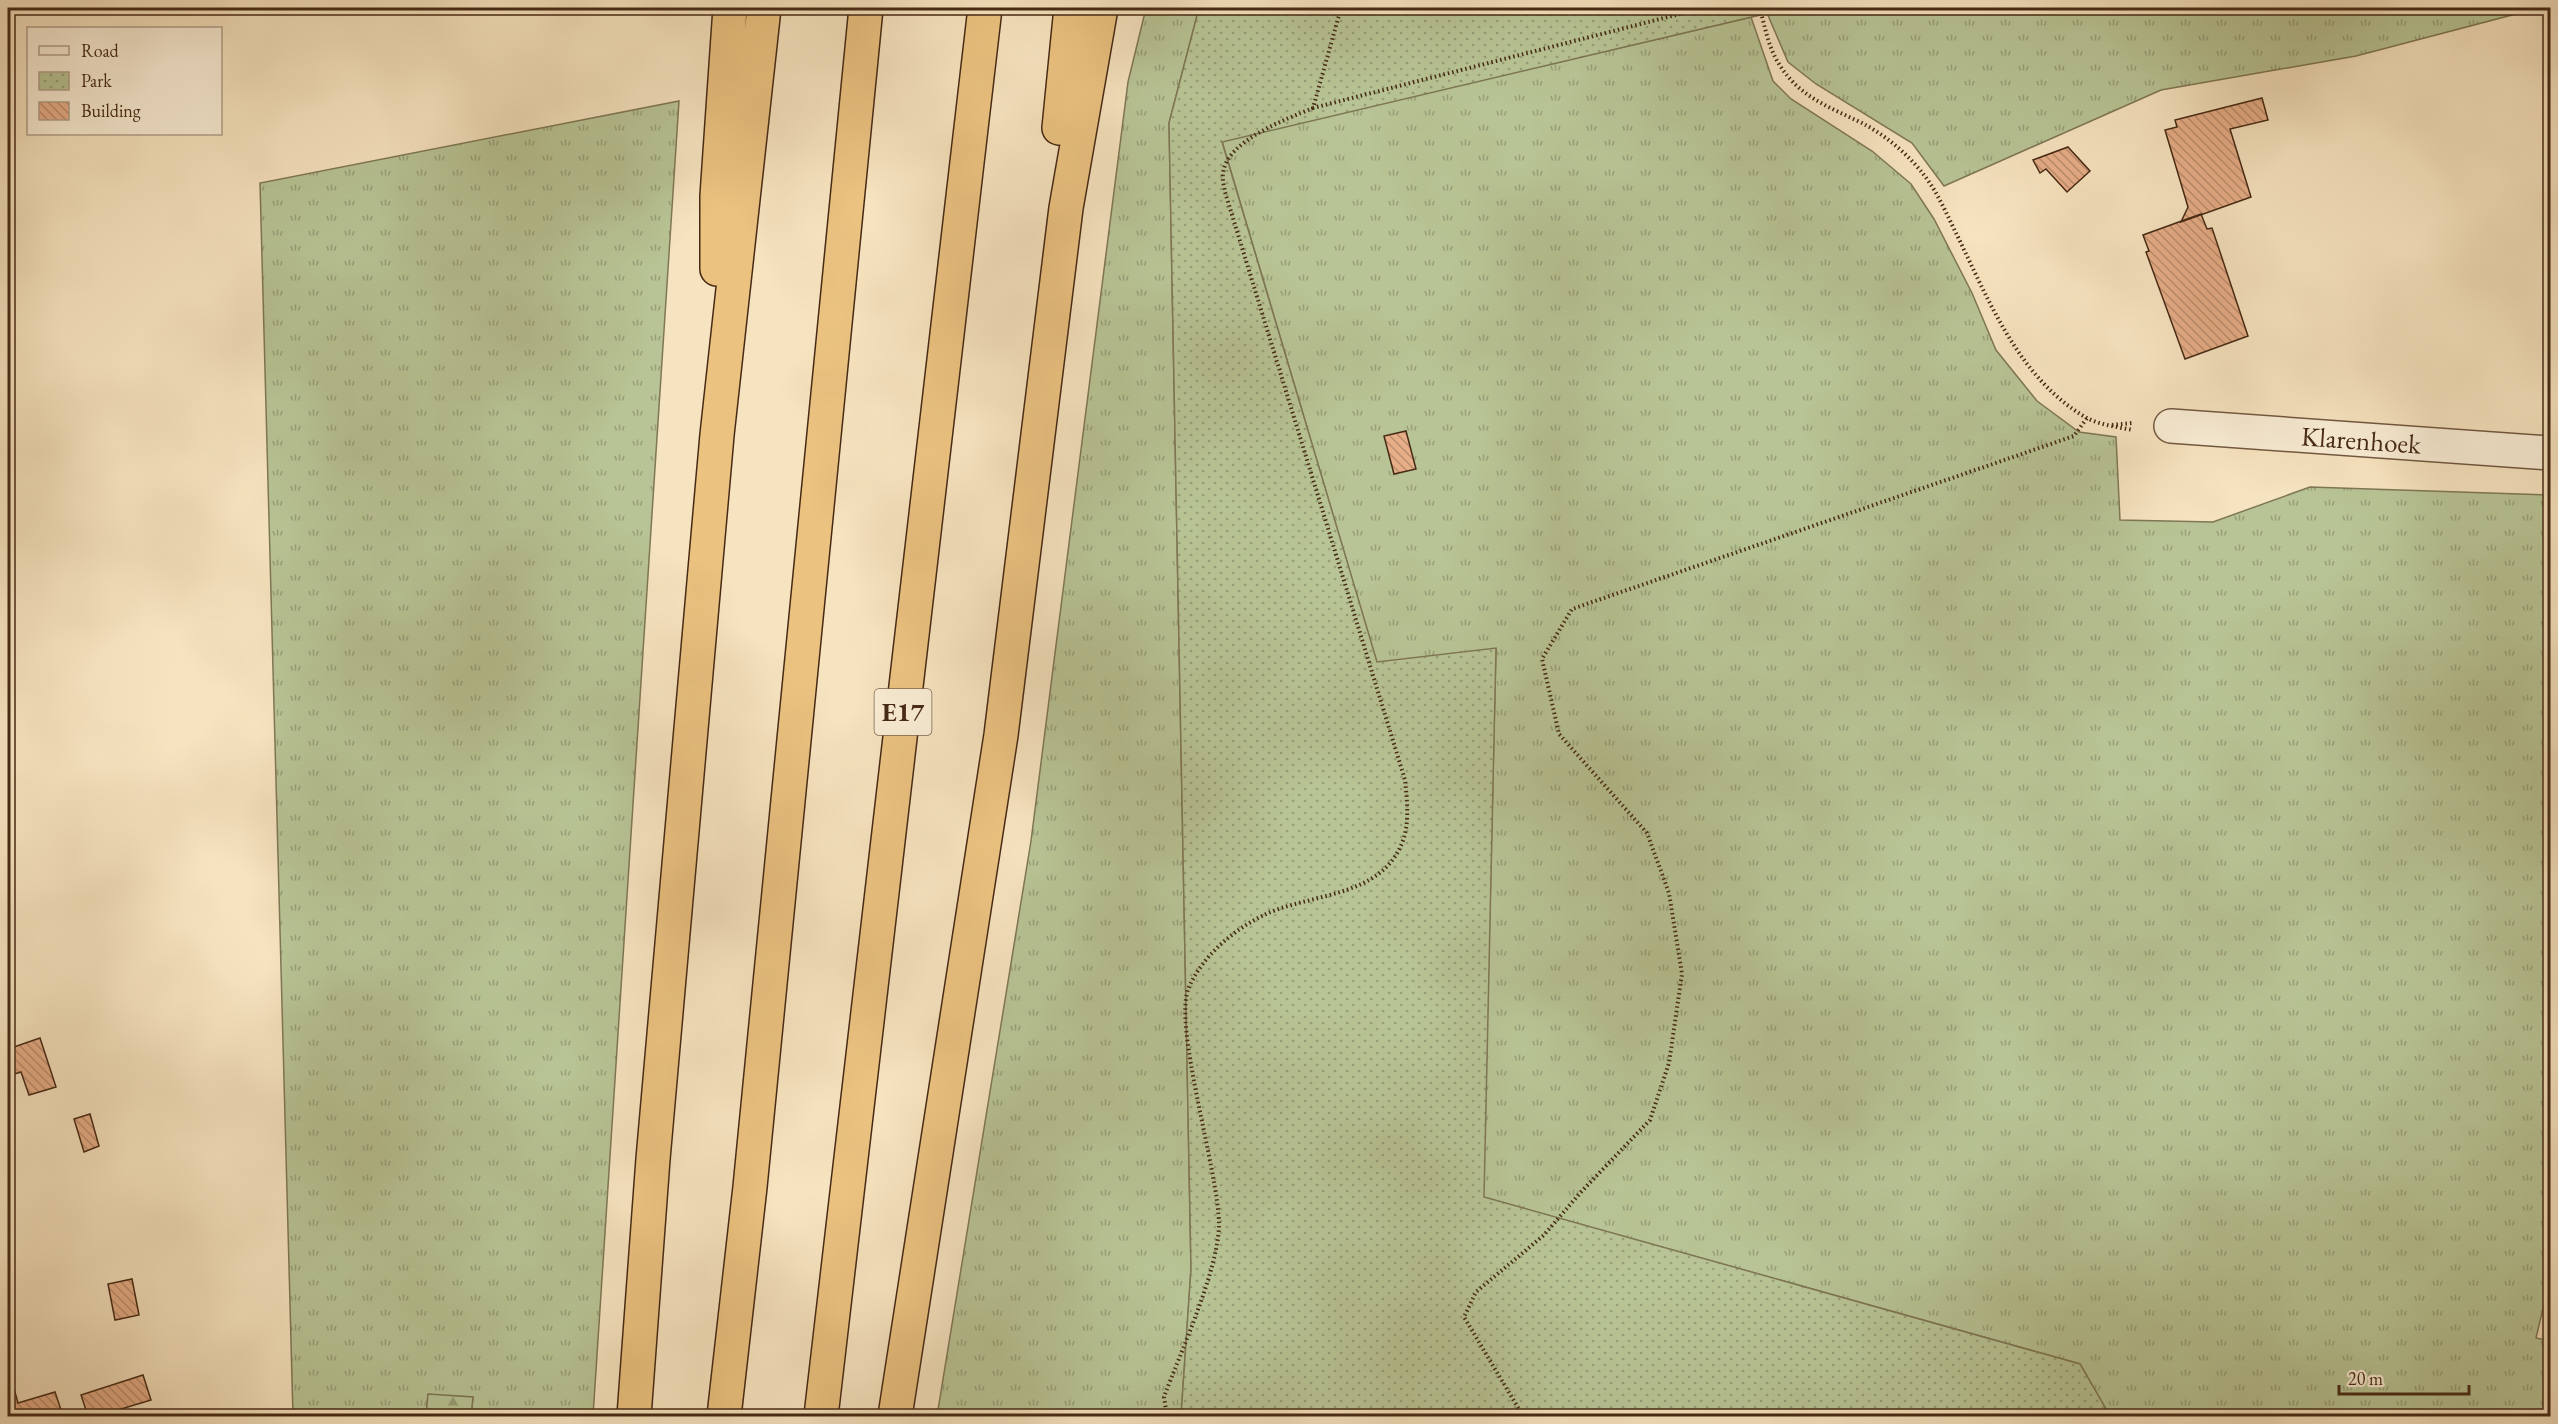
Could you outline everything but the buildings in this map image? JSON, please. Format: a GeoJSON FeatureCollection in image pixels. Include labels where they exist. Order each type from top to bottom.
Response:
{"type":"FeatureCollection","features":[{"type":"Feature","properties":{"kind":"highway"},"geometry":{"type":"LineString","coordinates":[[717,435],[717,196],[730,8]]}},
{"type":"Feature","properties":{"kind":"highway"},"geometry":{"type":"LineString","coordinates":[[634,1416],[653,1159],[717,435],[764,8]]}},
{"type":"Feature","properties":{"kind":"highway"},"geometry":{"type":"LineString","coordinates":[[724,1416],[750,1187],[866,8]]}},
{"type":"Feature","properties":{"kind":"highway","name":"E17"},"geometry":{"type":"LineString","coordinates":[[821,1416],[985,8]]}},
{"type":"Feature","properties":{"kind":"highway"},"geometry":{"type":"LineString","coordinates":[[1000,735],[1071,8]]}},
{"type":"Feature","properties":{"kind":"highway"},"geometry":{"type":"LineString","coordinates":[[895,1416],[1000,735],[1066,208],[1101,8]]}},
{"type":"Feature","properties":{"kind":"street","name":"Klarenhoek"},"geometry":{"type":"LineString","coordinates":[[2171,426],[2550,453]]}},
{"type":"Feature","properties":{"kind":"path"},"geometry":{"type":"LineString","coordinates":[[1312,108],[1341,8]]}},
{"type":"Feature","properties":{"kind":"path"},"geometry":{"type":"LineString","coordinates":[[1167,1416],[1164,1397],[1211,1269],[1219,1227],[1216,1189],[1185,1026],[1187,989],[1205,960],[1231,936],[1263,915],[1359,885],[1376,876],[1390,863],[1402,843],[1406,820],[1405,780],[1225,192],[1223,172],[1229,158],[1264,128],[1312,108],[1703,8]]}},
{"type":"Feature","properties":{"kind":"path"},"geometry":{"type":"LineString","coordinates":[[1760,8],[1771,49],[1781,68],[1794,83],[1822,105],[1886,138],[1925,176],[2019,353],[2036,377],[2054,394],[2087,418],[2110,425]]}},
{"type":"Feature","properties":{"kind":"path"},"geometry":{"type":"LineString","coordinates":[[1522,1416],[1464,1317],[1476,1292],[1544,1235],[1581,1191],[1650,1120],[1669,1063],[1682,974],[1669,893],[1647,833],[1559,734],[1542,659],[1572,609],[2074,436],[2087,418]]}},
{"type":"Feature","properties":{"kind":"green space"},"geometry":{"type":"Polygon","coordinates":[[[1146,8],[1199,8],[1169,123],[1191,1269],[1181,1416],[937,1416],[1031,841],[1128,82],[1146,8]]]}},
{"type":"Feature","properties":{"kind":"green space"},"geometry":{"type":"Polygon","coordinates":[[[1199,8],[1790,8],[1222,142],[1377,662],[1496,648],[1484,1197],[2080,1364],[2110,1416],[1181,1416],[1191,1269],[1169,123],[1199,8]]]}},
{"type":"Feature","properties":{"kind":"green space"},"geometry":{"type":"Polygon","coordinates":[[[1790,8],[2529,8],[2531,10],[2356,56],[2161,90],[1944,186],[1912,143],[1816,84],[1788,62],[1767,13],[1790,8]]]}},
{"type":"Feature","properties":{"kind":"green space"},"geometry":{"type":"Polygon","coordinates":[[[1751,17],[1773,81],[1791,99],[1872,151],[1911,184],[1934,219],[1972,293],[1996,350],[2037,401],[2079,432],[2116,437],[2120,520],[2213,522],[2310,487],[2550,495],[2550,1279],[2536,1338],[2550,1341],[2550,1416],[2110,1416],[2080,1364],[1483,1197],[1496,649],[1377,663],[1222,141],[1751,17]]]}},
{"type":"Feature","properties":{"kind":"green space"},"geometry":{"type":"Polygon","coordinates":[[[679,101],[593,1416],[471,1416],[473,1397],[428,1395],[426,1416],[293,1416],[260,183],[679,101]]]}},
{"type":"Feature","properties":{"kind":"green space"},"geometry":{"type":"Polygon","coordinates":[[[428,1394],[473,1397],[471,1416],[426,1416],[428,1394]]]}}]}
